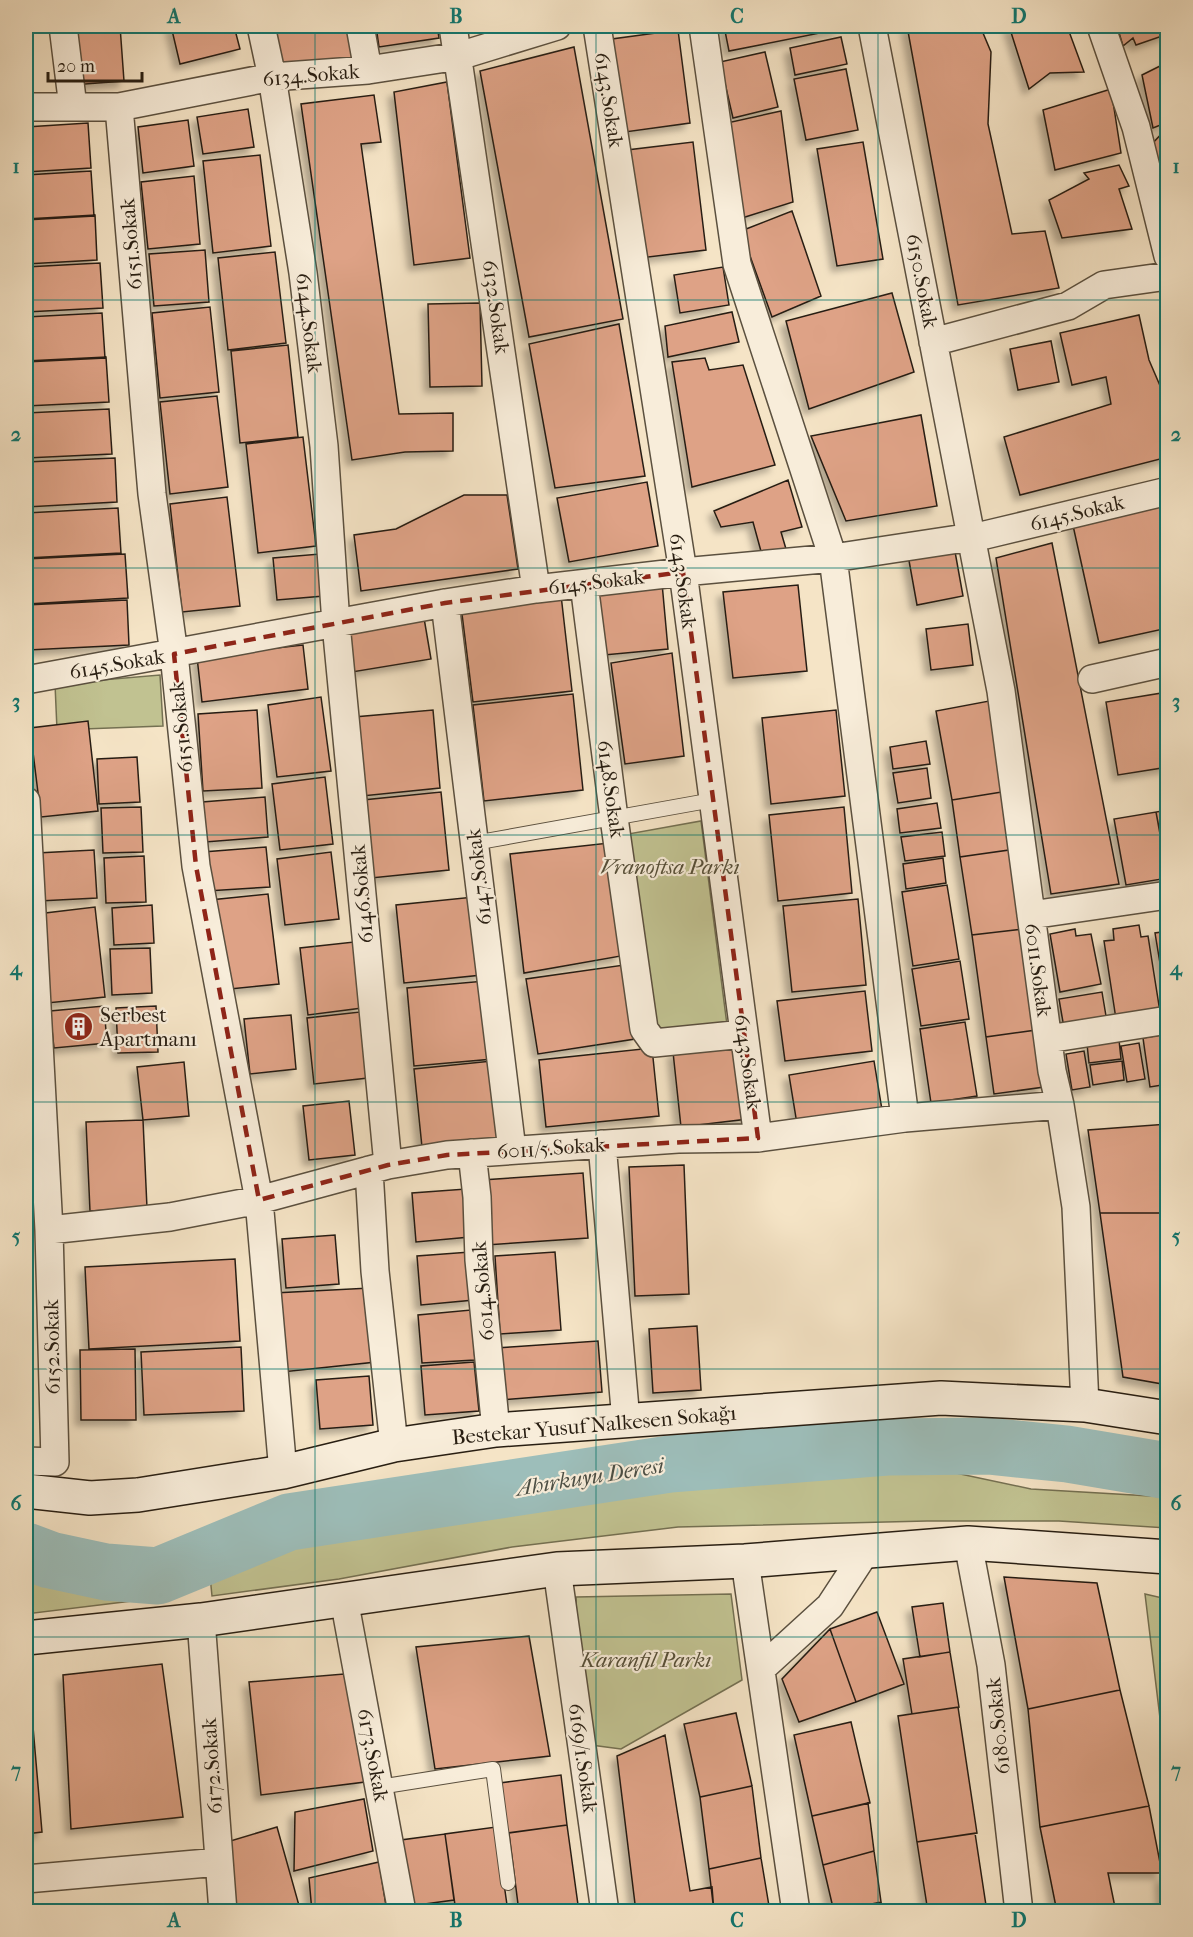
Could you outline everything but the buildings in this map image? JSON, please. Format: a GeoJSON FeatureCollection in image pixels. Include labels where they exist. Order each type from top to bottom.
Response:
{"type":"FeatureCollection","features":[{"type":"Feature","properties":{"kind":"main road","name":"Bestekar Yusuf Nalkesen Sokağı"},"geometry":{"type":"LineString","coordinates":[[26,1491],[36,1494],[90,1498],[138,1495],[283,1472],[394,1445],[495,1430],[941,1398],[1085,1405],[1167,1418]]}},
{"type":"Feature","properties":{"kind":"main road"},"geometry":{"type":"LineString","coordinates":[[26,1638],[201,1620],[557,1569],[745,1561],[968,1543],[1167,1557]]}},
{"type":"Feature","properties":{"kind":"street"},"geometry":{"type":"LineString","coordinates":[[63,26],[73,107]]}},
{"type":"Feature","properties":{"kind":"street","name":"6144.Sokak"},"geometry":{"type":"LineString","coordinates":[[261,26],[272,77],[303,273],[324,446],[336,624]]}},
{"type":"Feature","properties":{"kind":"street"},"geometry":{"type":"LineString","coordinates":[[360,26],[368,70]]}},
{"type":"Feature","properties":{"kind":"street","name":"6132.Sokak"},"geometry":{"type":"LineString","coordinates":[[453,26],[536,589]]}},
{"type":"Feature","properties":{"kind":"street","name":"6134.Sokak"},"geometry":{"type":"LineString","coordinates":[[26,106],[119,107],[272,77],[368,70],[459,56],[557,26]]}},
{"type":"Feature","properties":{"kind":"street","name":"6143.Sokak"},"geometry":{"type":"LineString","coordinates":[[597,26],[683,572],[758,1138]]}},
{"type":"Feature","properties":{"kind":"street"},"geometry":{"type":"LineString","coordinates":[[703,26],[737,264],[832,558],[905,1118]]}},
{"type":"Feature","properties":{"kind":"street","name":"6150.Sokak"},"geometry":{"type":"LineString","coordinates":[[872,26],[971,537]]}},
{"type":"Feature","properties":{"kind":"street"},"geometry":{"type":"LineString","coordinates":[[1101,26],[1136,127],[1167,256]]}},
{"type":"Feature","properties":{"kind":"street","name":"6151.Sokak"},"geometry":{"type":"LineString","coordinates":[[119,107],[152,494],[174,654],[196,866],[259,1200],[283,1472]]}},
{"type":"Feature","properties":{"kind":"street"},"geometry":{"type":"LineString","coordinates":[[933,342],[1068,306],[1104,285],[1167,276]]}},
{"type":"Feature","properties":{"kind":"street","name":"6145.Sokak"},"geometry":{"type":"LineString","coordinates":[[26,681],[445,603],[536,589],[832,558],[971,537],[1167,491]]}},
{"type":"Feature","properties":{"kind":"street","name":"6011.Sokak"},"geometry":{"type":"LineString","coordinates":[[971,537],[1001,691],[1052,1071],[1060,1105],[1076,1207],[1085,1405]]}},
{"type":"Feature","properties":{"kind":"street","name":"6148.Sokak"},"geometry":{"type":"LineString","coordinates":[[584,584],[614,818],[645,1029],[654,1043],[744,1034]]}},
{"type":"Feature","properties":{"kind":"street","name":"6147.Sokak"},"geometry":{"type":"LineString","coordinates":[[445,603],[512,1150]]}},
{"type":"Feature","properties":{"kind":"street","name":"6146.Sokak"},"geometry":{"type":"LineString","coordinates":[[336,624],[379,1167],[375,1270],[394,1445]]}},
{"type":"Feature","properties":{"kind":"street"},"geometry":{"type":"LineString","coordinates":[[1092,679],[1167,662]]}},
{"type":"Feature","properties":{"kind":"street","name":"6152.Sokak"},"geometry":{"type":"LineString","coordinates":[[26,801],[49,1230],[55,1462],[26,1461]]}},
{"type":"Feature","properties":{"kind":"street"},"geometry":{"type":"LineString","coordinates":[[1031,915],[1167,895]]}},
{"type":"Feature","properties":{"kind":"street"},"geometry":{"type":"LineString","coordinates":[[1048,1039],[1167,1020]]}},
{"type":"Feature","properties":{"kind":"street","name":"6011/5.Sokak"},"geometry":{"type":"LineString","coordinates":[[49,1230],[170,1217],[259,1200],[379,1167],[447,1155],[678,1139],[758,1138],[905,1118],[1060,1105]]}},
{"type":"Feature","properties":{"kind":"street"},"geometry":{"type":"LineString","coordinates":[[602,1144],[626,1421]]}},
{"type":"Feature","properties":{"kind":"street","name":"6014.Sokak"},"geometry":{"type":"LineString","coordinates":[[472,1153],[477,1197],[479,1260],[495,1430]]}},
{"type":"Feature","properties":{"kind":"street","name":"6180.Sokak"},"geometry":{"type":"LineString","coordinates":[[968,1543],[991,1665],[1018,1911]]}},
{"type":"Feature","properties":{"kind":"street"},"geometry":{"type":"LineString","coordinates":[[761,1669],[830,1606],[866,1551]]}},
{"type":"Feature","properties":{"kind":"street"},"geometry":{"type":"LineString","coordinates":[[745,1561],[796,1911]]}},
{"type":"Feature","properties":{"kind":"street","name":"6169/1.Sokak"},"geometry":{"type":"LineString","coordinates":[[557,1569],[605,1911]]}},
{"type":"Feature","properties":{"kind":"street","name":"6173.Sokak"},"geometry":{"type":"LineString","coordinates":[[344,1599],[402,1911]]}},
{"type":"Feature","properties":{"kind":"street","name":"6172.Sokak"},"geometry":{"type":"LineString","coordinates":[[201,1620],[223,1911]]}},
{"type":"Feature","properties":{"kind":"street"},"geometry":{"type":"LineString","coordinates":[[26,1879],[219,1862]]}},
{"type":"Feature","properties":{"kind":"lane"},"geometry":{"type":"LineString","coordinates":[[474,843],[713,800]]}},
{"type":"Feature","properties":{"kind":"lane"},"geometry":{"type":"LineString","coordinates":[[379,1787],[493,1770],[508,1883]]}},
{"type":"Feature","properties":{"kind":"highlighted area"},"geometry":{"type":"Polygon","coordinates":[[[683,572],[758,1138],[447,1155],[388,1165],[259,1200],[196,866],[174,654],[445,603],[683,572]]]}},
{"type":"Feature","properties":{"kind":"green space"},"geometry":{"type":"Polygon","coordinates":[[[160,675],[163,726],[57,730],[55,684],[160,675]]]}},
{"type":"Feature","properties":{"kind":"green space","name":"Vranoftsa Parkı"},"geometry":{"type":"Polygon","coordinates":[[[701,821],[727,1025],[655,1037],[628,834],[701,821]]]}},
{"type":"Feature","properties":{"kind":"green space"},"geometry":{"type":"Polygon","coordinates":[[[932,1468],[1031,1489],[1167,1497],[1167,1528],[1059,1521],[927,1521],[678,1527],[512,1547],[339,1579],[212,1596],[210,1576],[295,1541],[431,1512],[547,1499],[932,1468]]]}},
{"type":"Feature","properties":{"kind":"green space"},"geometry":{"type":"Polygon","coordinates":[[[26,1570],[69,1583],[149,1586],[132,1601],[26,1614],[26,1570]]]}},
{"type":"Feature","properties":{"kind":"green space","name":"Karanfil Parkı"},"geometry":{"type":"Polygon","coordinates":[[[731,1594],[742,1680],[621,1749],[591,1745],[578,1662],[576,1597],[731,1594]]]}},
{"type":"Feature","properties":{"kind":"green space"},"geometry":{"type":"Polygon","coordinates":[[[1145,1594],[1167,1599],[1167,1719],[1160,1718],[1145,1594]]]}},
{"type":"Feature","properties":{"kind":"waterway","name":"Ahırkuyu Deresi"},"geometry":{"type":"LineString","coordinates":[[26,1551],[50,1560],[106,1572],[158,1576],[289,1522],[670,1464],[887,1447],[988,1446],[1067,1454],[1168,1471]]}},
{"type":"Feature","properties":{"kind":"place","name":"Serbest Apartmanı"},"geometry":{"type":"Point","coordinates":[79,1027]}}]}
